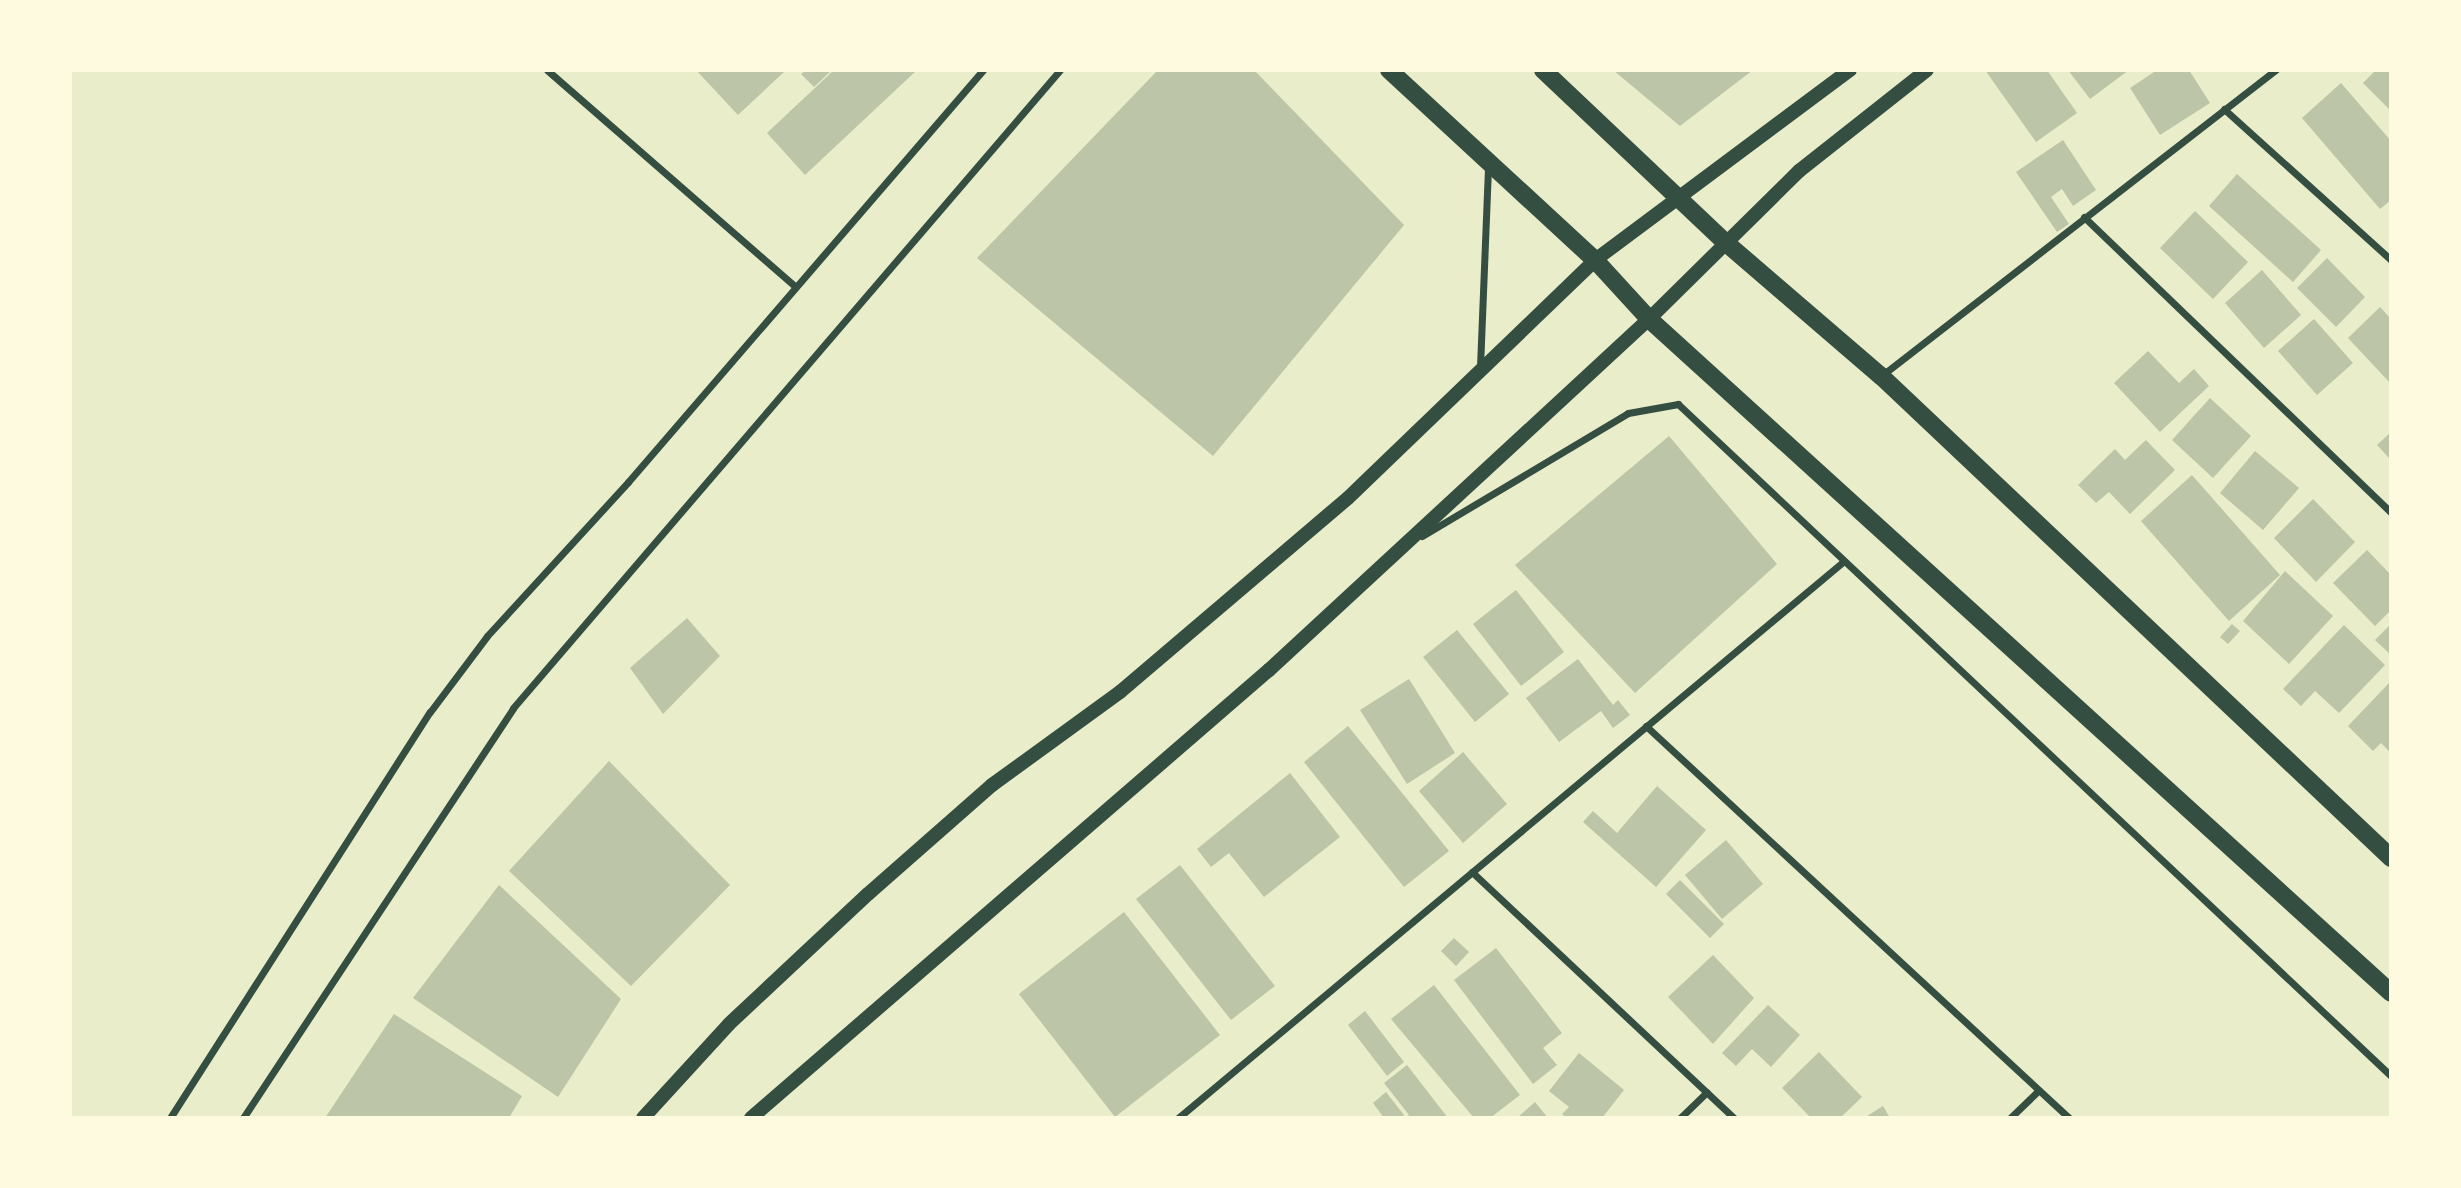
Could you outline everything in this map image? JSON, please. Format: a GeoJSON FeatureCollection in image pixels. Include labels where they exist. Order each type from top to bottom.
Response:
{"type":"FeatureCollection","features":[{"type":"Feature","properties":{"kind":"main road"},"geometry":{"type":"LineString","coordinates":[[1389,70],[1595,260],[1649,319],[2391,993]]}},
{"type":"Feature","properties":{"kind":"main road"},"geometry":{"type":"LineString","coordinates":[[1543,70],[1725,242],[1881,376],[2391,858]]}},
{"type":"Feature","properties":{"kind":"main road"},"geometry":{"type":"LineString","coordinates":[[643,1118],[729,1024],[868,894],[992,785],[1120,692],[1348,498],[1595,260],[1850,70]]}},
{"type":"Feature","properties":{"kind":"main road"},"geometry":{"type":"LineString","coordinates":[[751,1118],[1412,542],[1649,319],[1799,171],[1927,70]]}},
{"type":"Feature","properties":{"kind":"street"},"geometry":{"type":"LineString","coordinates":[[547,70],[796,287]]}},
{"type":"Feature","properties":{"kind":"street"},"geometry":{"type":"LineString","coordinates":[[170,1118],[430,712],[487,636],[796,287],[983,70]]}},
{"type":"Feature","properties":{"kind":"street"},"geometry":{"type":"LineString","coordinates":[[243,1118],[513,708],[1060,70]]}},
{"type":"Feature","properties":{"kind":"street"},"geometry":{"type":"LineString","coordinates":[[1881,376],[2276,70]]}},
{"type":"Feature","properties":{"kind":"street"},"geometry":{"type":"LineString","coordinates":[[2224,109],[2391,260]]}},
{"type":"Feature","properties":{"kind":"street"},"geometry":{"type":"LineString","coordinates":[[1480,371],[1488,162]]}},
{"type":"Feature","properties":{"kind":"street"},"geometry":{"type":"LineString","coordinates":[[2084,217],[2391,512]]}},
{"type":"Feature","properties":{"kind":"street"},"geometry":{"type":"LineString","coordinates":[[1412,542],[1628,413],[1678,404],[2391,1076]]}},
{"type":"Feature","properties":{"kind":"street"},"geometry":{"type":"LineString","coordinates":[[1178,1118],[1844,561]]}},
{"type":"Feature","properties":{"kind":"street"},"geometry":{"type":"LineString","coordinates":[[1646,726],[2069,1118]]}},
{"type":"Feature","properties":{"kind":"street"},"geometry":{"type":"LineString","coordinates":[[1472,873],[1734,1118]]}},
{"type":"Feature","properties":{"kind":"street"},"geometry":{"type":"LineString","coordinates":[[2010,1118],[2039,1090]]}},
{"type":"Feature","properties":{"kind":"street"},"geometry":{"type":"LineString","coordinates":[[1681,1118],[1707,1092]]}},
{"type":"Feature","properties":{"kind":"building"},"geometry":{"type":"Polygon","coordinates":[[[696,70],[786,70],[738,115],[696,70]]]}},
{"type":"Feature","properties":{"kind":"building"},"geometry":{"type":"Polygon","coordinates":[[[806,70],[832,70],[814,87],[801,74],[806,70]]]}},
{"type":"Feature","properties":{"kind":"building"},"geometry":{"type":"Polygon","coordinates":[[[834,70],[917,70],[805,175],[767,133],[834,70]]]}},
{"type":"Feature","properties":{"kind":"building"},"geometry":{"type":"Polygon","coordinates":[[[1158,70],[1254,70],[1404,225],[1213,456],[977,258],[1158,70]]]}},
{"type":"Feature","properties":{"kind":"building"},"geometry":{"type":"Polygon","coordinates":[[[1613,70],[1753,70],[1680,126],[1613,70]]]}},
{"type":"Feature","properties":{"kind":"building"},"geometry":{"type":"Polygon","coordinates":[[[1985,70],[2047,70],[2077,113],[2036,142],[1985,70]]]}},
{"type":"Feature","properties":{"kind":"building"},"geometry":{"type":"Polygon","coordinates":[[[2068,70],[2129,70],[2090,99],[2068,70]]]}},
{"type":"Feature","properties":{"kind":"building"},"geometry":{"type":"Polygon","coordinates":[[[2157,70],[2189,70],[2210,103],[2160,135],[2130,88],[2157,70]]]}},
{"type":"Feature","properties":{"kind":"building"},"geometry":{"type":"Polygon","coordinates":[[[2376,70],[2391,70],[2391,111],[2363,83],[2376,70]]]}},
{"type":"Feature","properties":{"kind":"building"},"geometry":{"type":"Polygon","coordinates":[[[2341,83],[2391,141],[2391,200],[2380,209],[2302,118],[2341,83]]]}},
{"type":"Feature","properties":{"kind":"building"},"geometry":{"type":"Polygon","coordinates":[[[2063,140],[2096,190],[2073,206],[2062,189],[2051,197],[2069,224],[2057,232],[2016,172],[2063,140]]]}},
{"type":"Feature","properties":{"kind":"building"},"geometry":{"type":"Polygon","coordinates":[[[2237,174],[2321,250],[2293,282],[2209,206],[2237,174]]]}},
{"type":"Feature","properties":{"kind":"building"},"geometry":{"type":"Polygon","coordinates":[[[2195,211],[2248,262],[2213,299],[2160,248],[2195,211]]]}},
{"type":"Feature","properties":{"kind":"building"},"geometry":{"type":"Polygon","coordinates":[[[2327,258],[2365,297],[2336,327],[2297,288],[2327,258]]]}},
{"type":"Feature","properties":{"kind":"building"},"geometry":{"type":"Polygon","coordinates":[[[2262,270],[2301,315],[2264,348],[2225,303],[2262,270]]]}},
{"type":"Feature","properties":{"kind":"building"},"geometry":{"type":"Polygon","coordinates":[[[2380,307],[2391,319],[2391,384],[2348,338],[2380,307]]]}},
{"type":"Feature","properties":{"kind":"building"},"geometry":{"type":"Polygon","coordinates":[[[2314,319],[2353,363],[2317,395],[2278,351],[2314,319]]]}},
{"type":"Feature","properties":{"kind":"building"},"geometry":{"type":"Polygon","coordinates":[[[2148,351],[2179,383],[2194,369],[2209,386],[2160,432],[2114,383],[2148,351]]]}},
{"type":"Feature","properties":{"kind":"building"},"geometry":{"type":"Polygon","coordinates":[[[2210,398],[2251,436],[2213,478],[2172,440],[2210,398]]]}},
{"type":"Feature","properties":{"kind":"building"},"geometry":{"type":"Polygon","coordinates":[[[2391,432],[2391,460],[2377,445],[2391,432]]]}},
{"type":"Feature","properties":{"kind":"building"},"geometry":{"type":"Polygon","coordinates":[[[1669,436],[1777,564],[1635,693],[1515,565],[1669,436]]]}},
{"type":"Feature","properties":{"kind":"building"},"geometry":{"type":"Polygon","coordinates":[[[2146,440],[2175,470],[2130,514],[2109,492],[2096,503],[2078,485],[2115,449],[2125,460],[2146,440]]]}},
{"type":"Feature","properties":{"kind":"building"},"geometry":{"type":"Polygon","coordinates":[[[2255,451],[2299,488],[2263,530],[2220,493],[2255,451]]]}},
{"type":"Feature","properties":{"kind":"building"},"geometry":{"type":"Polygon","coordinates":[[[2192,475],[2280,575],[2229,621],[2141,521],[2192,475]]]}},
{"type":"Feature","properties":{"kind":"building"},"geometry":{"type":"Polygon","coordinates":[[[2313,499],[2355,542],[2316,582],[2274,538],[2313,499]]]}},
{"type":"Feature","properties":{"kind":"building"},"geometry":{"type":"Polygon","coordinates":[[[2367,550],[2391,575],[2391,610],[2375,626],[2333,583],[2367,550]]]}},
{"type":"Feature","properties":{"kind":"building"},"geometry":{"type":"Polygon","coordinates":[[[2285,571],[2333,616],[2289,664],[2243,621],[2285,571]]]}},
{"type":"Feature","properties":{"kind":"building"},"geometry":{"type":"Polygon","coordinates":[[[1516,590],[1564,652],[1521,686],[1473,624],[1516,590]]]}},
{"type":"Feature","properties":{"kind":"building"},"geometry":{"type":"Polygon","coordinates":[[[687,618],[720,656],[663,714],[630,668],[687,618]]]}},
{"type":"Feature","properties":{"kind":"building"},"geometry":{"type":"Polygon","coordinates":[[[2232,624],[2240,631],[2228,644],[2220,637],[2232,624]]]}},
{"type":"Feature","properties":{"kind":"building"},"geometry":{"type":"Polygon","coordinates":[[[2391,624],[2391,655],[2375,640],[2391,624]]]}},
{"type":"Feature","properties":{"kind":"building"},"geometry":{"type":"Polygon","coordinates":[[[2344,625],[2385,665],[2339,713],[2315,691],[2301,706],[2283,689],[2344,625]]]}},
{"type":"Feature","properties":{"kind":"building"},"geometry":{"type":"Polygon","coordinates":[[[1457,630],[1509,694],[1475,722],[1423,657],[1457,630]]]}},
{"type":"Feature","properties":{"kind":"building"},"geometry":{"type":"Polygon","coordinates":[[[1578,659],[1613,705],[1618,700],[1630,715],[1613,728],[1601,711],[1559,742],[1526,698],[1578,659]]]}},
{"type":"Feature","properties":{"kind":"building"},"geometry":{"type":"Polygon","coordinates":[[[1409,679],[1455,753],[1407,784],[1360,710],[1409,679]]]}},
{"type":"Feature","properties":{"kind":"building"},"geometry":{"type":"Polygon","coordinates":[[[2391,681],[2391,753],[2381,743],[2373,751],[2348,726],[2391,681]]]}},
{"type":"Feature","properties":{"kind":"building"},"geometry":{"type":"Polygon","coordinates":[[[1348,726],[1449,851],[1404,887],[1304,762],[1348,726]]]}},
{"type":"Feature","properties":{"kind":"building"},"geometry":{"type":"Polygon","coordinates":[[[1463,752],[1507,804],[1463,843],[1419,791],[1463,752]]]}},
{"type":"Feature","properties":{"kind":"building"},"geometry":{"type":"Polygon","coordinates":[[[609,761],[730,885],[631,986],[509,871],[609,761]]]}},
{"type":"Feature","properties":{"kind":"building"},"geometry":{"type":"Polygon","coordinates":[[[1290,773],[1340,837],[1264,897],[1229,853],[1211,867],[1197,849],[1290,773]]]}},
{"type":"Feature","properties":{"kind":"building"},"geometry":{"type":"Polygon","coordinates":[[[1657,786],[1706,830],[1656,887],[1583,822],[1593,811],[1617,833],[1657,786]]]}},
{"type":"Feature","properties":{"kind":"building"},"geometry":{"type":"Polygon","coordinates":[[[1726,840],[1763,884],[1722,919],[1685,875],[1726,840]]]}},
{"type":"Feature","properties":{"kind":"building"},"geometry":{"type":"Polygon","coordinates":[[[1180,865],[1275,986],[1231,1020],[1136,899],[1180,865]]]}},
{"type":"Feature","properties":{"kind":"building"},"geometry":{"type":"Polygon","coordinates":[[[1680,880],[1724,924],[1710,938],[1666,894],[1680,880]]]}},
{"type":"Feature","properties":{"kind":"building"},"geometry":{"type":"Polygon","coordinates":[[[499,885],[621,999],[558,1097],[413,998],[499,885]]]}},
{"type":"Feature","properties":{"kind":"building"},"geometry":{"type":"Polygon","coordinates":[[[1124,912],[1220,1035],[1115,1117],[1019,994],[1124,912]]]}},
{"type":"Feature","properties":{"kind":"building"},"geometry":{"type":"Polygon","coordinates":[[[1454,938],[1469,952],[1456,966],[1441,951],[1454,938]]]}},
{"type":"Feature","properties":{"kind":"building"},"geometry":{"type":"Polygon","coordinates":[[[1496,948],[1562,1033],[1543,1048],[1557,1065],[1533,1084],[1454,980],[1496,948]]]}},
{"type":"Feature","properties":{"kind":"building"},"geometry":{"type":"Polygon","coordinates":[[[1713,955],[1754,998],[1713,1044],[1668,997],[1713,955]]]}},
{"type":"Feature","properties":{"kind":"building"},"geometry":{"type":"Polygon","coordinates":[[[1434,985],[1520,1095],[1490,1118],[1474,1118],[1391,1019],[1434,985]]]}},
{"type":"Feature","properties":{"kind":"building"},"geometry":{"type":"Polygon","coordinates":[[[1768,1005],[1800,1035],[1771,1067],[1752,1049],[1736,1066],[1722,1053],[1768,1005]]]}},
{"type":"Feature","properties":{"kind":"building"},"geometry":{"type":"Polygon","coordinates":[[[1365,1011],[1404,1062],[1387,1076],[1348,1025],[1365,1011]]]}},
{"type":"Feature","properties":{"kind":"building"},"geometry":{"type":"Polygon","coordinates":[[[394,1014],[522,1096],[509,1118],[325,1118],[394,1014]]]}},
{"type":"Feature","properties":{"kind":"building"},"geometry":{"type":"Polygon","coordinates":[[[1819,1052],[1862,1097],[1840,1118],[1811,1118],[1782,1088],[1819,1052]]]}},
{"type":"Feature","properties":{"kind":"building"},"geometry":{"type":"Polygon","coordinates":[[[1579,1053],[1624,1090],[1602,1118],[1567,1118],[1562,1114],[1569,1107],[1549,1091],[1579,1053]]]}},
{"type":"Feature","properties":{"kind":"building"},"geometry":{"type":"Polygon","coordinates":[[[1407,1065],[1448,1118],[1404,1118],[1409,1115],[1384,1083],[1407,1065]]]}},
{"type":"Feature","properties":{"kind":"building"},"geometry":{"type":"Polygon","coordinates":[[[1386,1092],[1404,1115],[1400,1118],[1384,1118],[1373,1103],[1386,1092]]]}},
{"type":"Feature","properties":{"kind":"building"},"geometry":{"type":"Polygon","coordinates":[[[1535,1102],[1548,1118],[1517,1118],[1535,1102]]]}},
{"type":"Feature","properties":{"kind":"building"},"geometry":{"type":"Polygon","coordinates":[[[1883,1106],[1890,1118],[1864,1118],[1883,1106]]]}}]}
